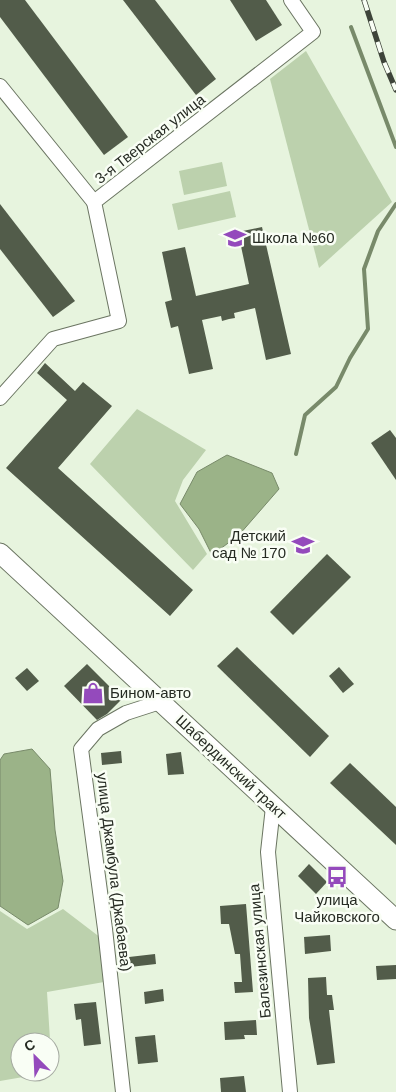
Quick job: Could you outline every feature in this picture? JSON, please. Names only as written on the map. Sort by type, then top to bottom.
[{"type":"main road","name":"Шабердинский тракт","points":[[0,553],[396,920]]},
{"type":"street","name":"3-я Тверская улица","points":[[0,398],[53,338],[119,321],[94,202],[313,32],[291,0]]},
{"type":"street","points":[[0,86],[94,202]]},
{"type":"street","name":"улица Джамбула (Джабаева)","points":[[123,1092],[82,749],[98,729],[126,713],[160,702]]},
{"type":"street","name":"Балезинская улица","points":[[273,807],[268,852],[290,1092]]},
{"type":"shaded area","points":[[306,51],[392,202],[319,268],[270,79]]},
{"type":"shaded area","points":[[222,162],[227,186],[184,195],[179,171]]},
{"type":"shaded area","points":[[230,191],[236,217],[178,230],[172,204]]},
{"type":"shaded area","points":[[137,409],[206,450],[183,480],[175,501],[207,554],[193,570],[90,464]]},
{"type":"shaded area","points":[[227,455],[272,473],[279,489],[239,535],[212,555],[199,529],[180,504],[197,472]]},
{"type":"shaded area","points":[[32,749],[50,769],[55,830],[63,881],[58,908],[28,925],[0,906],[0,760],[4,754]]},
{"type":"shaded area","points":[[63,909],[101,938],[104,982],[47,992],[50,1032],[10,1032],[10,1079],[0,1081],[0,911],[27,929]]},
{"type":"building","points":[[0,0],[25,0],[128,137],[104,155],[0,17]]},
{"type":"building","points":[[123,0],[155,0],[216,79],[196,95]]},
{"type":"building","points":[[230,0],[266,0],[282,25],[256,41]]},
{"type":"building","points":[[0,204],[75,301],[53,317],[0,249]]},
{"type":"building","points":[[262,227],[291,354],[266,360],[255,308],[234,313],[235,318],[222,321],[221,316],[202,320],[213,369],[189,374],[178,326],[171,328],[165,302],[172,300],[162,252],[185,247],[196,296],[249,284],[238,232]]},
{"type":"building","points":[[45,363],[75,391],[83,382],[112,406],[58,468],[193,590],[170,616],[6,468],[67,400],[37,373]]},
{"type":"building","points":[[390,430],[396,438],[396,480],[371,443]]},
{"type":"building","points":[[327,554],[351,577],[293,635],[270,612]]},
{"type":"building","points":[[237,647],[329,736],[310,757],[217,666]]},
{"type":"building","name":"Бином-авто","points":[[87,664],[122,699],[107,714],[97,720],[64,686]]},
{"type":"building","points":[[339,667],[354,684],[343,693],[329,676]]},
{"type":"building","points":[[27,668],[39,681],[27,691],[15,678]]},
{"type":"building","points":[[121,751],[122,763],[102,765],[101,753]]},
{"type":"building","points":[[181,752],[184,774],[168,775],[166,754]]},
{"type":"building","points":[[350,763],[396,807],[396,845],[330,783]]},
{"type":"building","points":[[309,864],[327,882],[316,894],[298,876]]},
{"type":"building","points":[[246,904],[253,992],[235,993],[234,982],[242,982],[240,954],[235,954],[229,924],[221,924],[220,906]]},
{"type":"building","points":[[330,935],[331,951],[305,954],[304,937]]},
{"type":"building","points":[[155,954],[156,964],[130,967],[129,957]]},
{"type":"building","points":[[396,965],[396,979],[377,980],[376,966]]},
{"type":"building","points":[[326,977],[327,995],[332,995],[334,1010],[329,1010],[335,1063],[317,1065],[309,1018],[308,978]]},
{"type":"building","points":[[163,989],[164,1001],[145,1004],[144,992]]},
{"type":"building","points":[[96,1002],[101,1044],[84,1046],[81,1019],[76,1020],[74,1004]]},
{"type":"building","points":[[256,1020],[257,1035],[244,1035],[245,1039],[225,1040],[224,1022]]},
{"type":"building","points":[[155,1035],[158,1062],[138,1064],[135,1037]]},
{"type":"building","points":[[244,1076],[246,1092],[221,1092],[220,1078]]},
{"type":"waterway","points":[[351,27],[396,147]]},
{"type":"waterway","points":[[296,454],[305,415],[336,387],[350,358],[368,329],[364,269],[378,231],[396,204]]},
{"type":"railway","points":[[364,0],[384,62],[396,90]]},
{"type":"place","name":"Школа №60","points":[[235,238]]},
{"type":"place","name":"Детский сад № 170","points":[[303,545]]},
{"type":"place","name":"Бином-авто","points":[[93,693]]},
{"type":"place","name":"улица Чайковского","points":[[337,877]]}]
